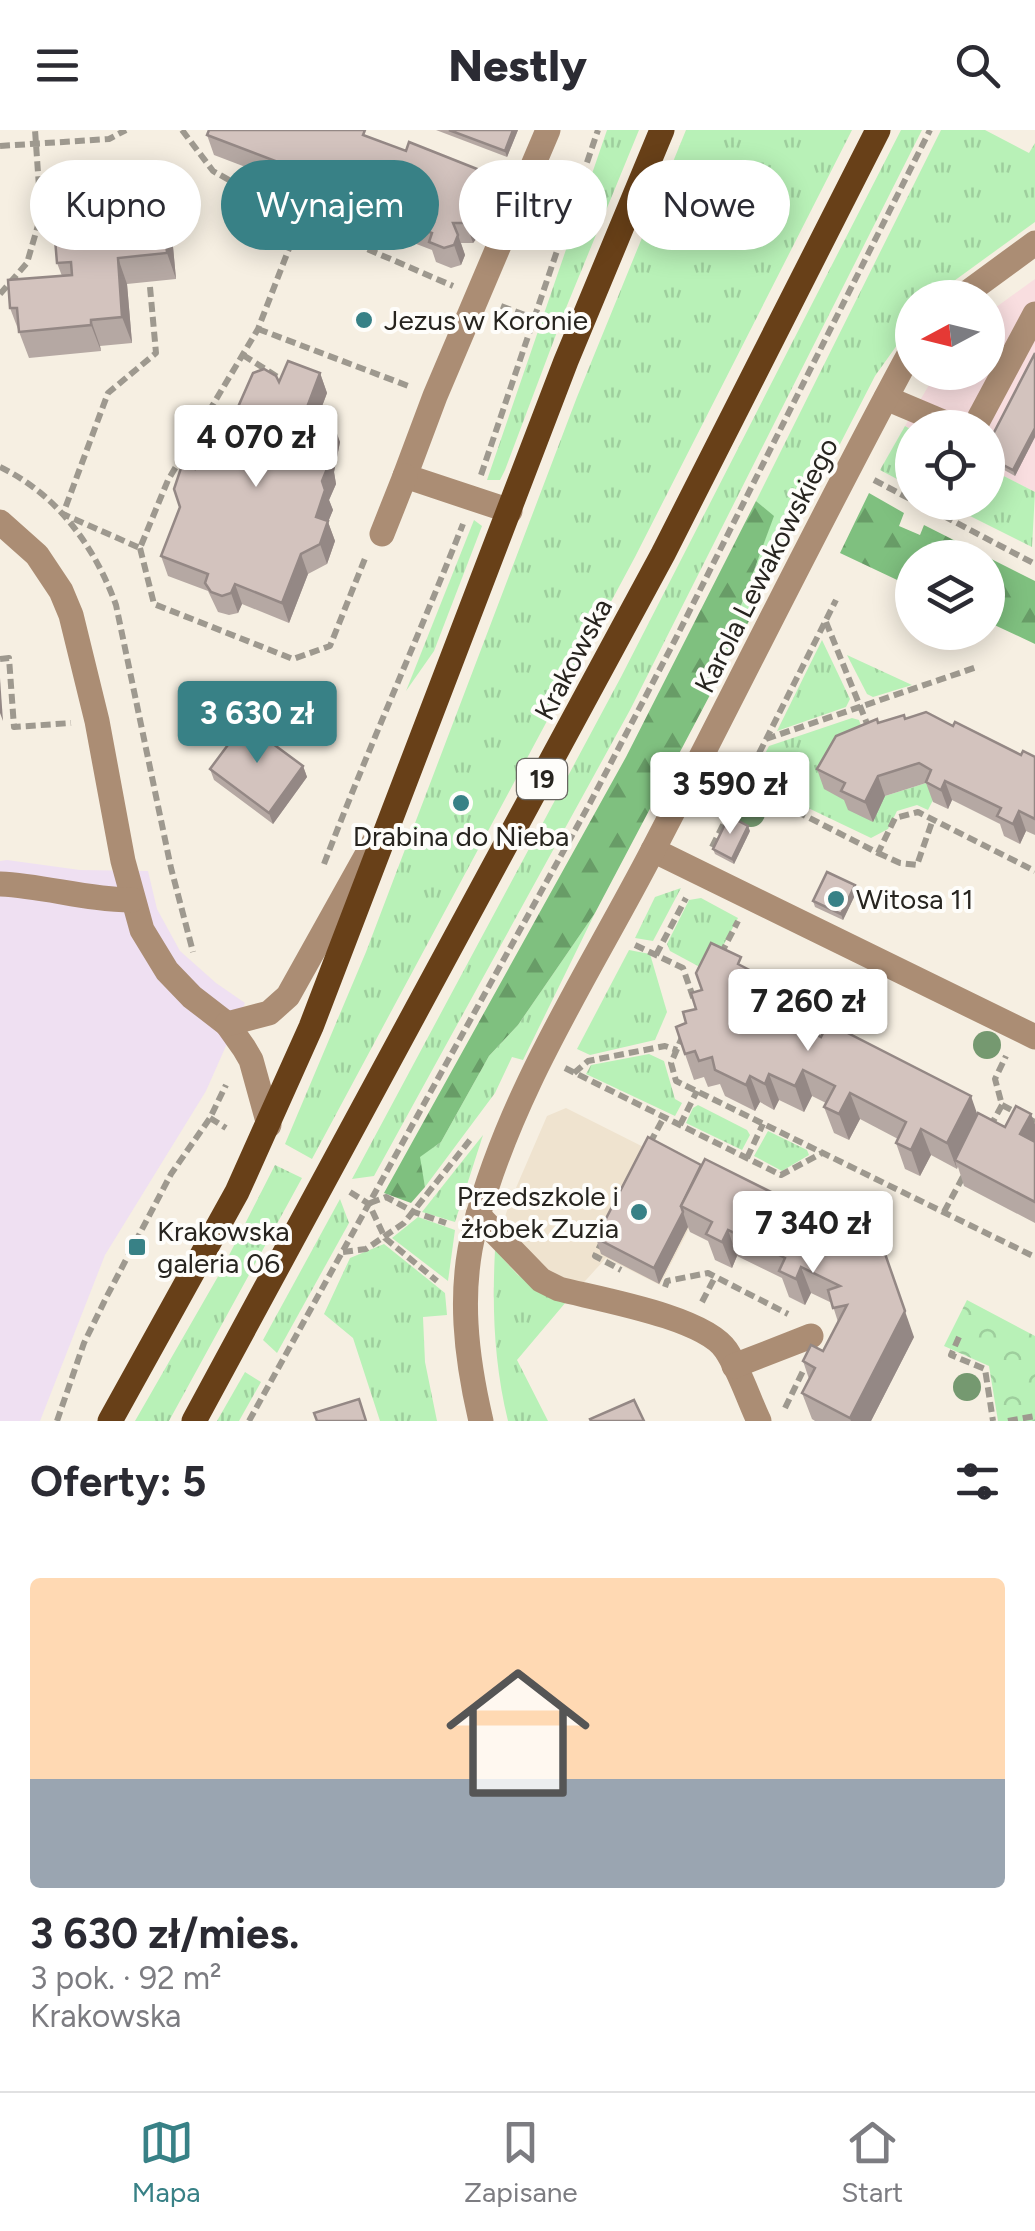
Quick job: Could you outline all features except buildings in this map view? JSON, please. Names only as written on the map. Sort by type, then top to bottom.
[{"type":"main road","points":[[110,1421],[188,1286],[269,1125],[325,993],[566,361],[662,130]]},
{"type":"main road","name":"Krakowska","points":[[194,1421],[664,554],[878,130]]},
{"type":"street","points":[[382,534],[435,396],[548,130]]},
{"type":"street","points":[[985,280],[1035,243]]},
{"type":"street","points":[[984,410],[1035,314]]},
{"type":"street","name":"Karola Lewakowskiego","points":[[480,1421],[470,1378],[465,1304],[476,1222],[496,1156],[526,1084],[610,932],[895,381]]},
{"type":"street","points":[[886,398],[914,410]]},
{"type":"street","points":[[405,476],[510,511]]},
{"type":"street","points":[[0,522],[37,554],[61,591],[79,642],[132,900],[148,944],[192,997],[228,1024],[251,1060],[269,1125]]},
{"type":"street","points":[[228,1024],[269,1013],[288,996],[407,781]]},
{"type":"street","points":[[653,850],[1027,1034]]},
{"type":"street","points":[[0,884],[29,885],[107,900],[132,900]]},
{"type":"street","points":[[476,1222],[541,1280],[686,1322],[710,1334],[725,1348],[769,1420]]},
{"type":"street","points":[[734,1366],[808,1330]]},
{"type":"path","points":[[0,294],[27,263],[41,215],[35,130]]},
{"type":"path","points":[[0,146],[109,139],[126,130]]},
{"type":"path","points":[[182,130],[213,172],[221,176]]},
{"type":"path","points":[[322,868],[377,725],[408,660],[473,498],[598,130]]},
{"type":"path","points":[[249,1421],[658,673],[930,130]]},
{"type":"path","points":[[288,250],[258,328],[168,480],[140,548],[154,604],[292,659],[330,646],[363,560],[382,534]]},
{"type":"path","points":[[369,250],[533,318]]},
{"type":"path","points":[[63,514],[108,393],[156,353],[150,287]]},
{"type":"path","points":[[258,328],[435,396]]},
{"type":"path","points":[[242,355],[286,382]]},
{"type":"path","points":[[0,467],[16,474],[63,514],[104,572],[116,605],[193,954],[205,965]]},
{"type":"path","points":[[849,467],[895,491]]},
{"type":"path","points":[[63,514],[140,548]]},
{"type":"path","points":[[951,520],[1035,564]]},
{"type":"path","points":[[656,955],[836,600]]},
{"type":"path","points":[[825,621],[874,742]]},
{"type":"path","points":[[0,659],[9,658],[14,727],[97,721]]},
{"type":"path","points":[[765,739],[976,667]]},
{"type":"path","points":[[742,784],[900,864],[917,866],[932,820]]},
{"type":"path","points":[[878,852],[896,818],[918,812],[1035,871]]},
{"type":"path","points":[[719,959],[750,898]]},
{"type":"path","points":[[610,932],[683,968],[696,1004],[703,989]]},
{"type":"path","points":[[689,1020],[671,1063],[676,1081],[1035,1256]]},
{"type":"path","points":[[985,1136],[1002,1106],[995,1079],[1027,1034]]},
{"type":"path","points":[[574,1073],[596,1059],[666,1046],[676,1050]]},
{"type":"path","points":[[57,1421],[84,1343],[107,1296],[171,1174],[210,1118],[244,1048]]},
{"type":"path","points":[[572,1052],[564,1067],[574,1073],[781,1175],[823,1153]]},
{"type":"path","points":[[680,1124],[696,1090]]},
{"type":"path","points":[[1002,1106],[1035,1122]]},
{"type":"path","points":[[645,1152],[664,1117]]},
{"type":"path","points":[[210,1118],[226,1128]]},
{"type":"path","points":[[747,1158],[763,1124]]},
{"type":"path","points":[[342,1252],[366,1249],[414,1212],[472,1138]]},
{"type":"path","points":[[944,1212],[968,1166]]},
{"type":"path","points":[[346,1190],[369,1204],[384,1238],[465,1304]]},
{"type":"path","points":[[369,1204],[386,1197],[414,1212],[476,1222]]},
{"type":"path","points":[[611,1223],[595,1256],[628,1274]]},
{"type":"path","points":[[664,1294],[668,1282],[708,1273],[808,1330]]},
{"type":"path","points":[[702,1301],[715,1277]]},
{"type":"path","points":[[959,1337],[951,1354],[984,1369],[993,1421]]},
{"type":"path","points":[[769,1420],[804,1372],[800,1369]]},
{"type":"path","points":[[1008,1421],[1035,1416]]},
{"type":"shaded area","points":[[1035,279],[1035,492],[1005,477],[1005,410],[914,410],[926,390],[1005,390],[1005,301]]},
{"type":"shaded area","points":[[0,861],[80,870],[148,871],[157,909],[180,951],[245,1003],[206,1091],[105,1255],[40,1421],[0,1421]]},
{"type":"shaded area","points":[[566,1108],[713,1182],[660,1285],[606,1258],[566,1302],[518,1275],[495,1250],[509,1204],[547,1116]]},
{"type":"green space","points":[[607,130],[639,130],[607,208],[607,160],[597,160]]},
{"type":"green space","points":[[686,130],[852,130],[635,557],[312,1159],[285,1144],[366,952],[577,397],[637,250],[790,250],[790,160],[674,160]]},
{"type":"green space","points":[[901,130],[922,130],[630,710],[374,1176],[352,1179],[621,677]]},
{"type":"green space","points":[[941,130],[985,130],[1029,153],[1035,143],[1035,222],[955,280],[895,280],[895,348],[875,376],[749,621],[739,612],[773,517],[756,501]]},
{"type":"green space","points":[[566,250],[590,250],[505,470],[500,480],[487,480]]},
{"type":"green space","points":[[895,444],[895,478],[880,470]]},
{"type":"green space","points":[[1005,477],[1035,492],[1032,547],[978,520],[1005,520]]},
{"type":"green space","points":[[869,493],[895,508],[895,520],[901,520],[899,526],[920,535],[924,525],[954,540],[895,540],[895,579],[840,553]]},
{"type":"green space","points":[[756,501],[774,516],[739,611],[749,621],[595,913],[518,1025],[489,1056],[441,1142],[420,1157],[425,1187],[411,1203],[384,1193],[626,757]]},
{"type":"green space","points":[[474,520],[482,526],[434,651],[406,691]]},
{"type":"green space","points":[[1005,566],[1035,581],[1035,644],[1005,630]]},
{"type":"green space","points":[[822,640],[850,699],[846,707],[777,731]]},
{"type":"green space","points":[[847,655],[912,685],[873,697],[867,694]]},
{"type":"green space","points":[[852,718],[859,720],[885,796],[926,783],[938,790],[928,810],[917,805],[897,811],[888,829],[871,838],[760,785],[755,773],[769,746]]},
{"type":"green space","points":[[681,888],[653,941],[635,938],[655,897]]},
{"type":"green space","points":[[701,898],[738,918],[709,972],[670,951],[667,944],[689,900]]},
{"type":"green space","points":[[595,913],[523,1060],[512,1057],[495,1093],[425,1187],[419,1157],[441,1142],[489,1056],[518,1025]]},
{"type":"green space","points":[[629,950],[650,954],[667,1012],[655,1040],[590,1055],[577,1049]]},
{"type":"green space","points":[[649,1054],[664,1061],[675,1099],[682,1103],[675,1116],[586,1074],[591,1065]]},
{"type":"green space","points":[[698,1105],[747,1130],[750,1135],[742,1150],[686,1123]]},
{"type":"green space","points":[[768,1131],[807,1150],[809,1155],[782,1171],[754,1156]]},
{"type":"green space","points":[[483,1135],[455,1222],[422,1212]]},
{"type":"green space","points":[[275,1165],[302,1178],[169,1421],[135,1421],[220,1273]]},
{"type":"green space","points":[[340,1199],[349,1223],[277,1353],[263,1340]]},
{"type":"green space","points":[[418,1217],[455,1230],[448,1281],[392,1238]]},
{"type":"green space","points":[[384,1244],[445,1293],[447,1315],[423,1317],[425,1362],[437,1421],[380,1421],[353,1338],[324,1314],[350,1258]]},
{"type":"green space","points":[[495,1250],[518,1275],[566,1302],[517,1360],[548,1421],[508,1421],[495,1336]]},
{"type":"green space","points":[[967,1300],[1035,1336],[1035,1421],[998,1421],[989,1366],[944,1346]]},
{"type":"green space","points":[[245,1372],[261,1382],[239,1421],[217,1421]]},
{"type":"place","name":"Jezus w Koronie","points":[[364,320]]},
{"type":"place","name":"Drabina do Nieba","points":[[461,803]]},
{"type":"place","name":"Witosa 11","points":[[836,899]]},
{"type":"place","name":"Przedszkole i żłobek Zuzia","points":[[639,1212]]},
{"type":"place","name":"Krakowska galeria 06","points":[[137,1247]]}]
